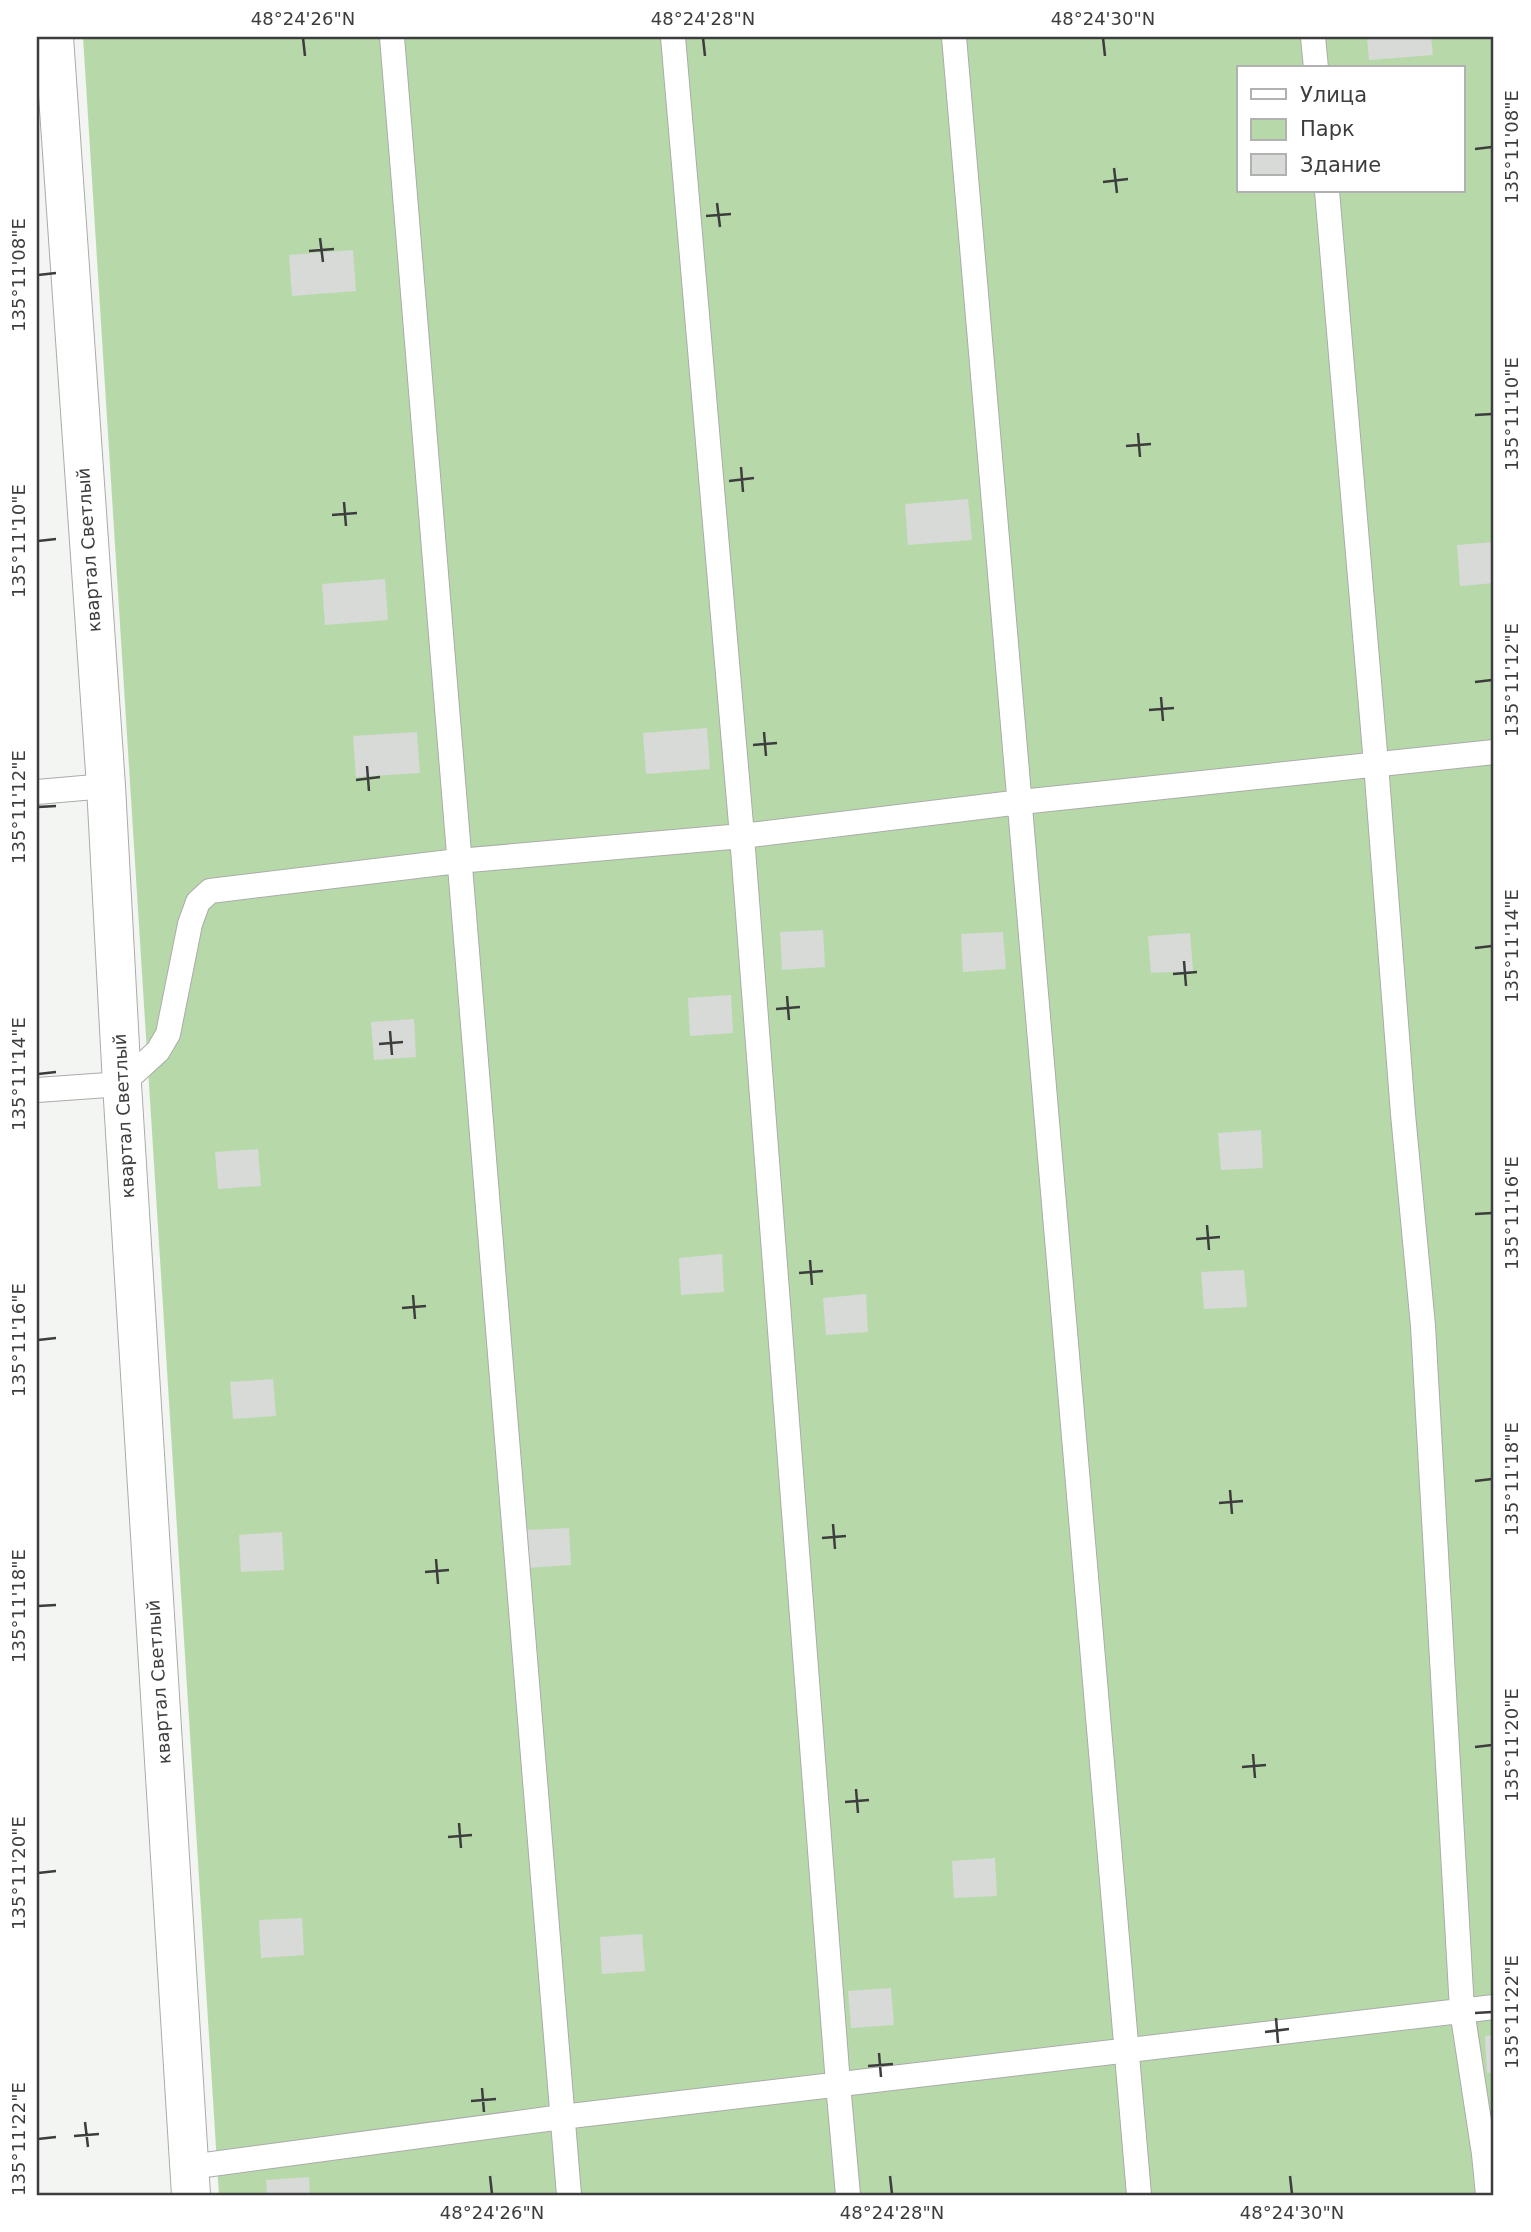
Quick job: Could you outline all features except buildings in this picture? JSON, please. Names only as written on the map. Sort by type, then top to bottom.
[{"type":"street","name":"квартал Светлый","points":[[54,37],[49,153],[106,786],[190,2181]]},
{"type":"lane","points":[[392,37],[569,2195]]},
{"type":"lane","points":[[673,37],[742,836],[848,2195]]},
{"type":"lane","points":[[954,37],[1139,2195]]},
{"type":"lane","points":[[1313,37],[1316,66]]},
{"type":"lane","points":[[1327,192],[1423,1326],[1462,2010],[1488,2195]]},
{"type":"lane","points":[[37,1090],[122,1084],[158,1051],[167,1034],[190,924],[198,902],[210,891],[458,861],[742,836],[1021,802],[1494,752]]},
{"type":"lane","points":[[37,793],[106,786]]},
{"type":"lane","points":[[190,2181],[562,2117],[1494,2007]]},
{"type":"green space","points":[[83,37],[1494,37],[1494,2195],[219,2195]]}]
